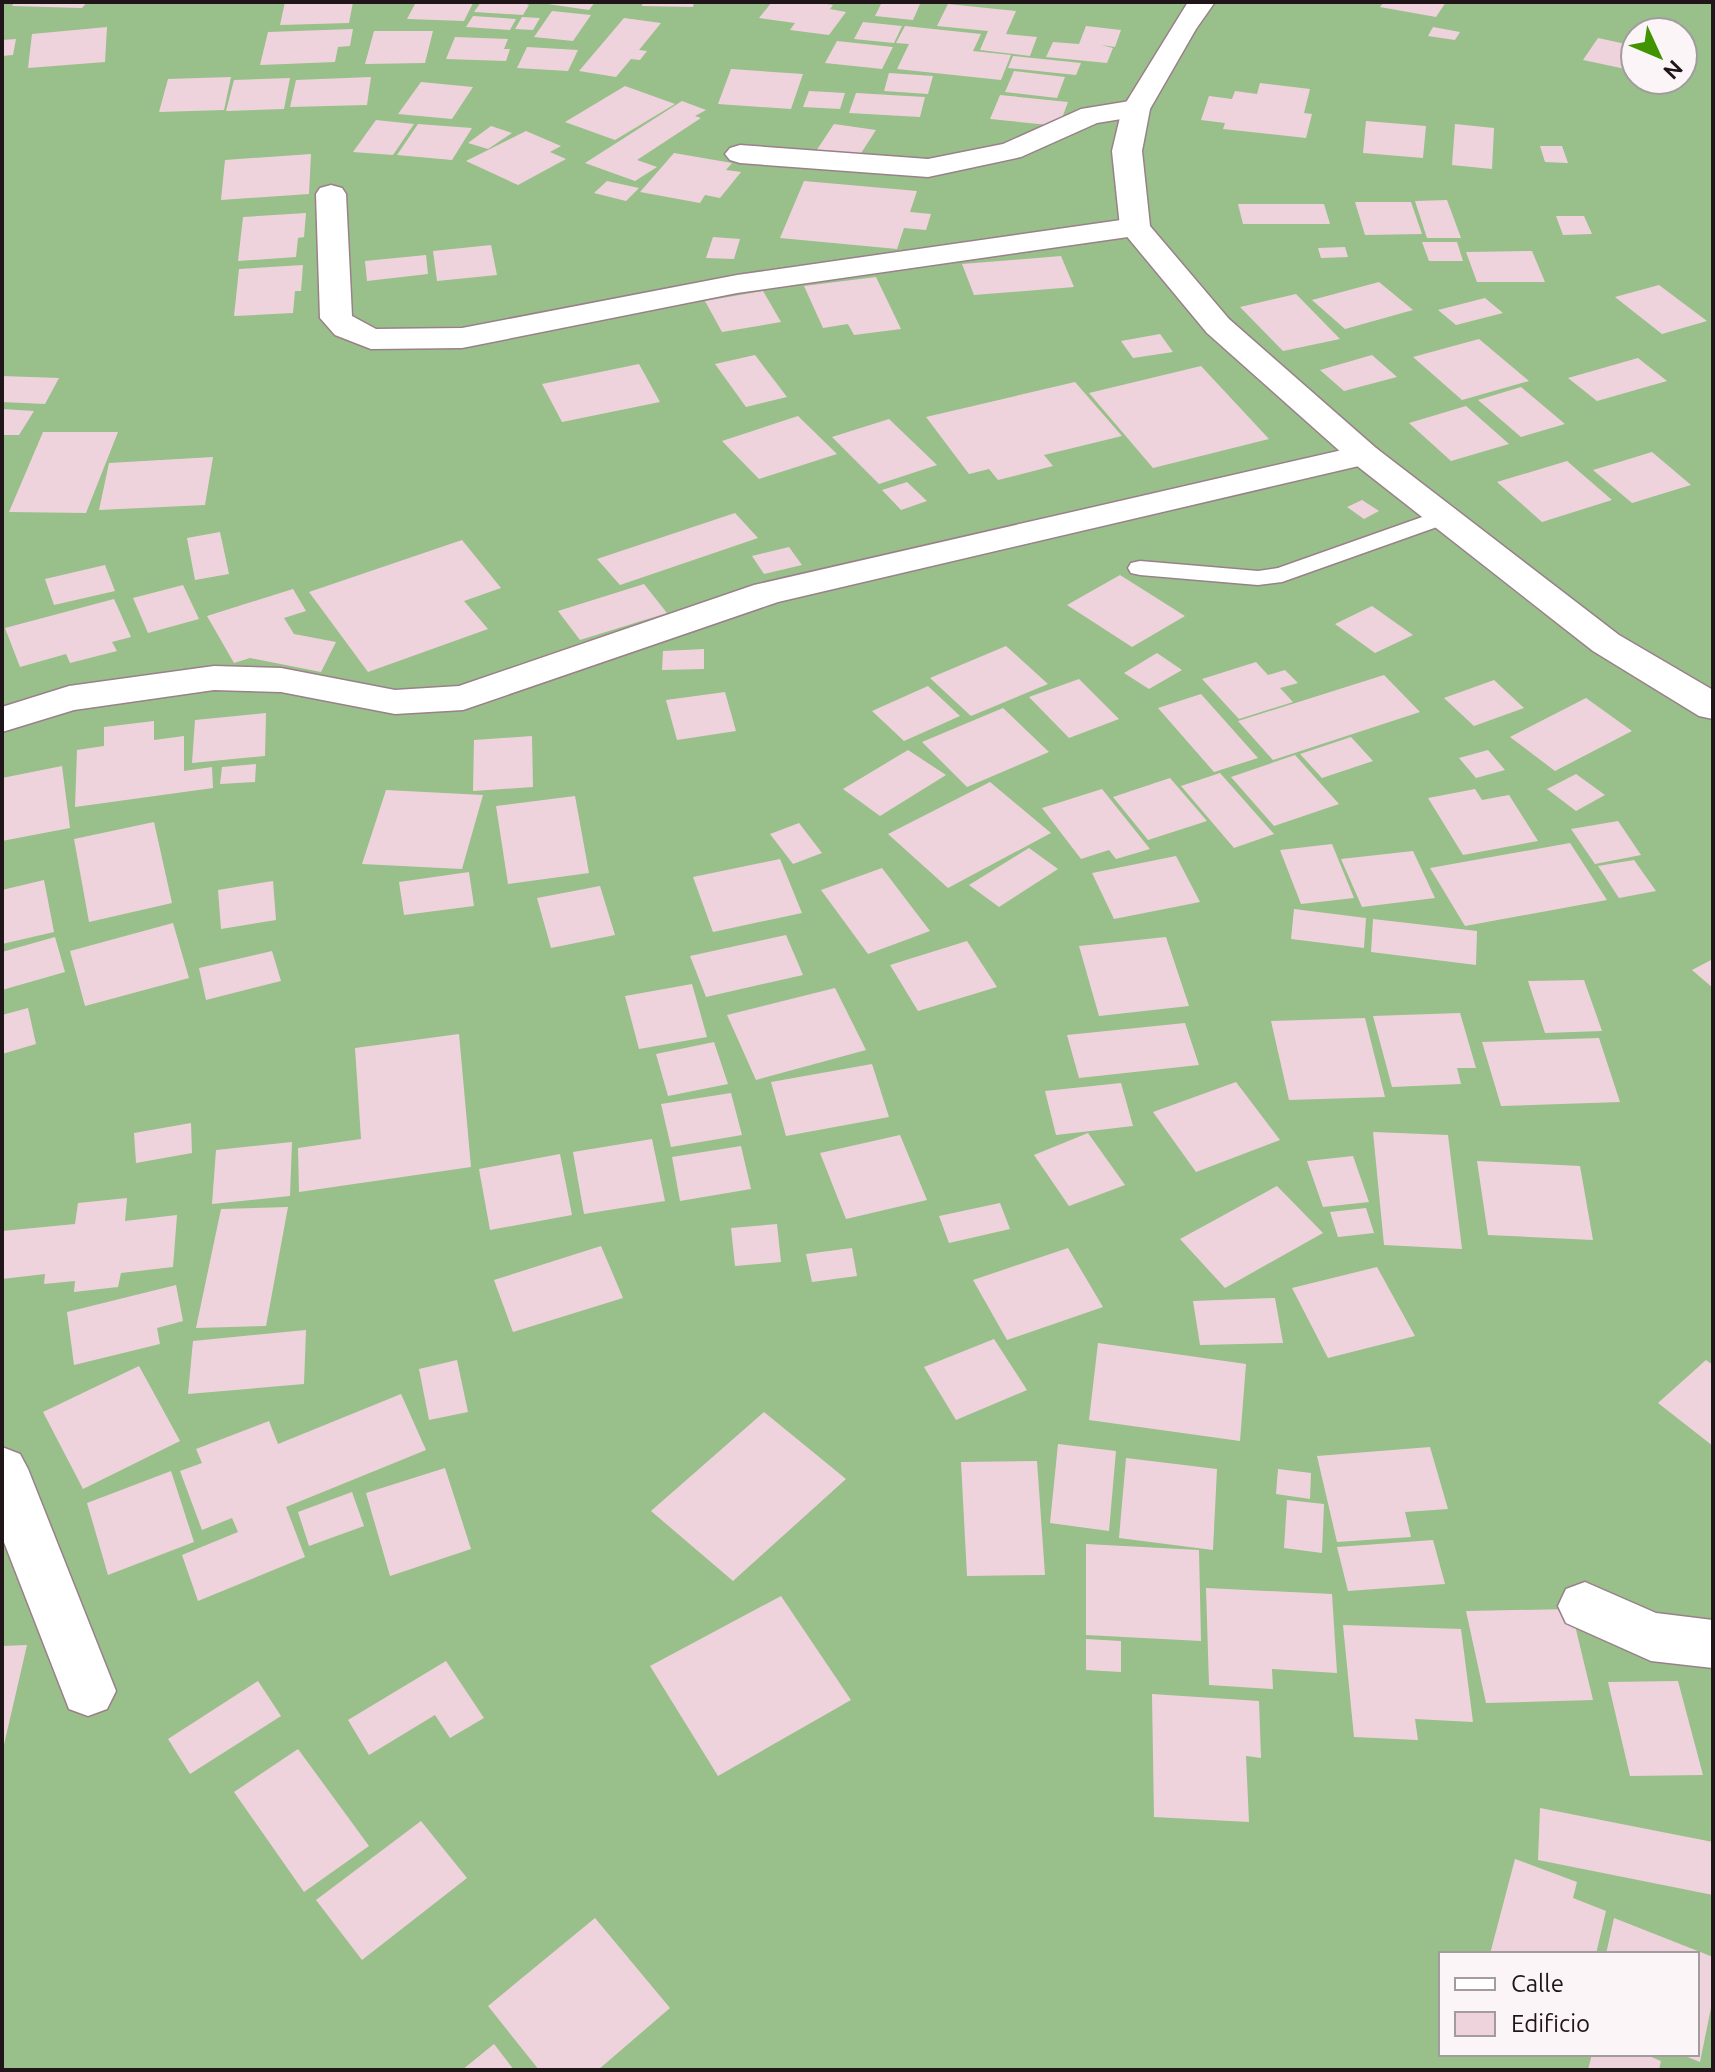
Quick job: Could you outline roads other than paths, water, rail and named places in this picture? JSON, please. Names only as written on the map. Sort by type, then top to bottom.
[{"type":"street","points":[[1202,2],[1183,28],[1136,109],[1127,151],[1135,227],[1218,326],[1364,455],[1606,643],[1713,707]]},
{"type":"street","points":[[740,154],[928,168],[1011,151],[1091,115],[1136,109]]},
{"type":"street","points":[[331,194],[336,318],[346,328],[371,339],[462,338],[737,284],[1135,227]]},
{"type":"street","points":[[2,720],[69,698],[214,678],[281,680],[395,702],[463,698],[767,593],[1364,455]]},
{"type":"street","points":[[2,1469],[88,1691]]},
{"type":"street","points":[[1585,1606],[1651,1637],[1713,1644]]},
{"type":"lane","points":[[1140,568],[1258,578],[1282,575],[1442,517]]}]
